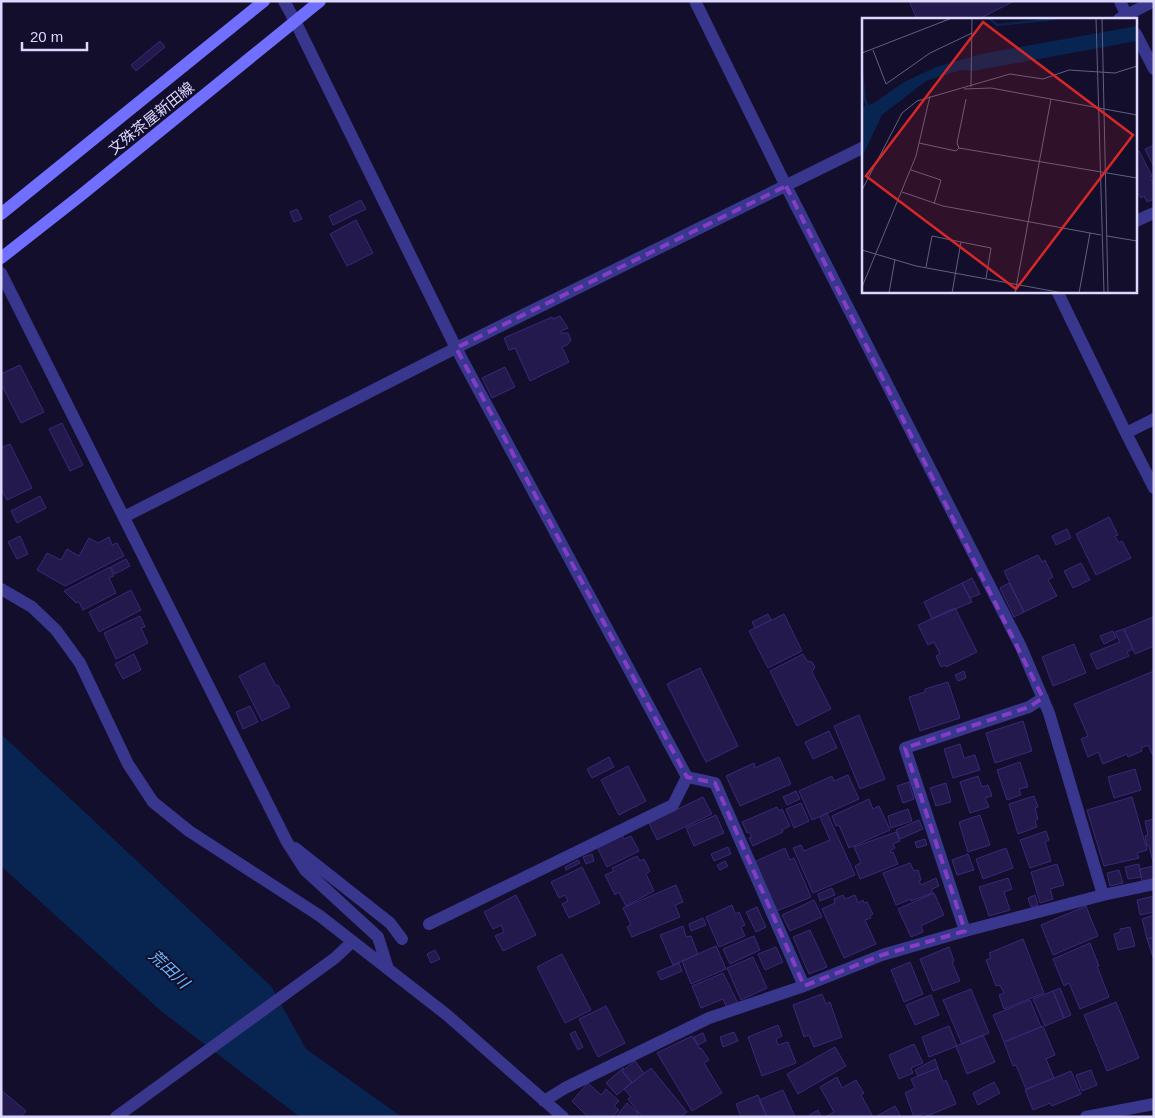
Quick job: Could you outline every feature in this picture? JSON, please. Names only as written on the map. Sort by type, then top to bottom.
[{"type":"main road","name":"文殊茶屋新田線","points":[[1,214],[264,1]]},
{"type":"main road","name":"文殊茶屋新田線","points":[[1,258],[320,1]]},
{"type":"street","points":[[284,1],[456,348],[687,778]]},
{"type":"street","points":[[695,1],[786,186],[1021,648],[1049,713],[1103,895]]},
{"type":"street","points":[[1120,1],[1125,18],[1154,1]]},
{"type":"street","points":[[1138,38],[1154,69]]},
{"type":"street","points":[[124,517],[456,348],[862,148]]},
{"type":"street","points":[[1138,221],[1154,212]]},
{"type":"street","points":[[1,273],[288,842],[305,870],[378,937],[388,970]]},
{"type":"street","points":[[1057,292],[1154,488]]},
{"type":"street","points":[[1126,433],[1154,419]]},
{"type":"street","points":[[1,589],[32,608],[56,630],[80,663],[128,764],[153,802],[189,832],[320,916],[447,1016],[563,1117]]},
{"type":"street","points":[[965,931],[905,748],[1029,707],[1043,698]]},
{"type":"street","points":[[428,924],[673,805],[687,778]]},
{"type":"street","points":[[687,778],[715,783],[804,986]]},
{"type":"street","points":[[288,842],[390,923],[402,939]]},
{"type":"street","points":[[544,1101],[565,1088],[709,1018],[804,986],[882,955],[965,931],[1103,895],[1154,884]]},
{"type":"street","points":[[116,1117],[335,958],[352,942]]},
{"type":"street","points":[[1086,1117],[1154,1104]]},
{"type":"highlighted area","points":[[786,186],[1043,698],[1029,707],[905,748],[965,931],[882,955],[804,986],[715,783],[687,777],[456,348]]},
{"type":"water","name":"荒田川","points":[[1,734],[271,986],[306,1049],[402,1117],[300,1117],[161,1011],[1,866]]},
{"type":"building","points":[[909,1],[1014,1],[981,18],[917,18]]},
{"type":"building","points":[[160,41],[165,47],[136,71],[131,65]]},
{"type":"building","points":[[1154,145],[1154,167],[1145,149]]},
{"type":"building","points":[[1138,152],[1152,176],[1150,177],[1154,185],[1154,199],[1147,202],[1144,196],[1141,198],[1138,194]]},
{"type":"building","points":[[361,200],[366,209],[333,225],[329,216]]},
{"type":"building","points":[[297,209],[302,219],[294,222],[290,212]]},
{"type":"building","points":[[356,220],[373,253],[347,266],[330,234]]},
{"type":"building","points":[[560,316],[568,328],[561,331],[561,333],[568,333],[571,340],[562,347],[569,362],[530,381],[515,348],[509,350],[504,338],[552,317],[553,319]]},
{"type":"building","points":[[20,365],[44,412],[21,423],[1,384],[1,374]]},
{"type":"building","points":[[505,367],[515,387],[492,398],[482,378]]},
{"type":"building","points":[[62,423],[83,465],[70,471],[49,429]]},
{"type":"building","points":[[10,444],[32,488],[7,500],[1,489],[1,448]]},
{"type":"building","points":[[40,496],[46,508],[17,523],[11,511]]},
{"type":"building","points":[[1109,517],[1118,535],[1115,536],[1119,543],[1122,541],[1131,558],[1096,575],[1076,534]]},
{"type":"building","points":[[1067,529],[1071,538],[1056,545],[1052,536]]},
{"type":"building","points":[[20,536],[28,554],[17,559],[8,542]]},
{"type":"building","points":[[109,537],[112,545],[117,543],[124,556],[65,586],[37,570],[47,553],[61,560],[67,549],[79,556],[89,538],[98,543]]},
{"type":"building","points":[[1038,555],[1042,562],[1045,560],[1053,577],[1048,580],[1057,596],[1024,612],[1004,571]]},
{"type":"building","points":[[126,559],[130,566],[115,574],[111,567]]},
{"type":"building","points":[[1081,563],[1090,580],[1073,588],[1064,571]]},
{"type":"building","points":[[110,567],[114,576],[109,578],[116,593],[83,610],[79,602],[76,603],[64,591]]},
{"type":"building","points":[[972,578],[980,594],[970,598],[962,583]]},
{"type":"building","points":[[962,583],[972,602],[932,619],[924,602]]},
{"type":"building","points":[[1009,583],[1024,612],[1014,617],[1000,588]]},
{"type":"building","points":[[131,590],[141,610],[99,632],[89,612]]},
{"type":"building","points":[[955,608],[977,652],[946,667],[945,665],[941,667],[936,656],[940,654],[934,642],[928,645],[918,625]]},
{"type":"building","points":[[768,614],[771,620],[755,628],[752,622]]},
{"type":"building","points":[[784,614],[802,651],[768,668],[749,631]]},
{"type":"building","points":[[140,616],[145,627],[141,628],[148,643],[116,659],[104,633]]},
{"type":"building","points":[[1153,617],[1154,646],[1135,654],[1124,629]]},
{"type":"building","points":[[1124,629],[1133,649],[1127,652],[1129,656],[1097,669],[1090,654],[1120,642],[1115,632]]},
{"type":"building","points":[[1113,631],[1116,638],[1104,644],[1100,636]]},
{"type":"building","points":[[1074,644],[1086,673],[1053,686],[1042,657]]},
{"type":"building","points":[[134,654],[141,670],[123,679],[115,664]]},
{"type":"building","points":[[803,654],[807,661],[812,662],[815,667],[812,672],[831,709],[797,726],[770,671]]},
{"type":"building","points":[[264,663],[290,707],[262,721],[239,676]]},
{"type":"building","points":[[700,668],[738,746],[706,762],[667,684]]},
{"type":"building","points":[[964,671],[966,678],[958,681],[955,675]]},
{"type":"building","points":[[1154,671],[1154,758],[1148,745],[1141,748],[1142,751],[1128,757],[1127,754],[1103,764],[1098,752],[1088,757],[1081,739],[1088,736],[1074,704]]},
{"type":"building","points":[[948,682],[960,718],[920,731],[909,697],[925,692],[925,689]]},
{"type":"building","points":[[250,706],[258,722],[243,729],[236,712]]},
{"type":"building","points":[[859,715],[885,779],[860,789],[834,726]]},
{"type":"building","points":[[1023,721],[1032,751],[995,763],[986,733]]},
{"type":"building","points":[[829,731],[837,748],[813,759],[805,742]]},
{"type":"building","points":[[960,744],[964,758],[975,755],[980,770],[953,778],[944,749]]},
{"type":"building","points":[[609,757],[614,767],[592,778],[587,769]]},
{"type":"building","points":[[779,757],[791,784],[740,806],[726,776],[754,763],[755,768]]},
{"type":"building","points":[[1020,762],[1028,787],[1019,789],[1021,795],[1007,800],[997,770]]},
{"type":"building","points":[[628,766],[646,801],[619,815],[601,780]]},
{"type":"building","points":[[1135,769],[1141,790],[1114,798],[1108,777]]},
{"type":"building","points":[[848,775],[859,799],[812,820],[799,791],[832,776],[834,781]]},
{"type":"building","points":[[978,776],[982,787],[988,785],[992,796],[985,798],[989,807],[970,813],[960,782]]},
{"type":"building","points":[[909,782],[914,799],[903,803],[897,786]]},
{"type":"building","points":[[946,783],[951,802],[936,806],[930,788]]},
{"type":"building","points":[[796,791],[800,799],[787,805],[783,797]]},
{"type":"building","points":[[1034,796],[1038,807],[1035,808],[1038,819],[1035,821],[1037,827],[1018,834],[1009,804]]},
{"type":"building","points":[[703,797],[712,814],[657,840],[649,823]]},
{"type":"building","points":[[1132,797],[1147,850],[1137,853],[1139,858],[1104,866],[1087,810]]},
{"type":"building","points":[[869,799],[873,809],[879,806],[890,830],[849,848],[839,825],[836,826],[832,816]]},
{"type":"building","points":[[801,803],[809,821],[794,828],[786,809]]},
{"type":"building","points":[[777,807],[779,811],[782,809],[790,826],[782,830],[783,832],[753,846],[749,838],[752,837],[749,832],[747,833],[742,822]]},
{"type":"building","points":[[908,809],[912,821],[891,828],[888,816]]},
{"type":"building","points":[[827,813],[855,875],[813,893],[793,848],[801,845],[804,851],[830,840],[820,817]]},
{"type":"building","points":[[716,815],[724,833],[694,846],[686,828]]},
{"type":"building","points":[[980,815],[990,845],[968,852],[959,822]]},
{"type":"building","points":[[1154,819],[1154,866],[1145,836],[1148,835],[1145,821]]},
{"type":"building","points":[[919,820],[923,829],[900,839],[896,830]]},
{"type":"building","points":[[1046,831],[1049,840],[1045,842],[1051,861],[1030,868],[1020,840]]},
{"type":"building","points":[[896,832],[900,841],[893,844],[895,848],[890,851],[891,853],[893,852],[898,864],[860,879],[855,866],[861,863],[854,847]]},
{"type":"building","points":[[622,835],[624,839],[631,836],[639,851],[607,867],[597,847]]},
{"type":"building","points":[[925,839],[927,845],[917,848],[915,842]]},
{"type":"building","points":[[728,847],[731,854],[714,861],[711,854]]},
{"type":"building","points":[[785,848],[790,860],[794,858],[811,897],[777,911],[754,862]]},
{"type":"building","points":[[1006,848],[1013,868],[983,879],[976,859]]},
{"type":"building","points":[[592,854],[594,861],[586,864],[583,857]]},
{"type":"building","points":[[968,854],[974,870],[957,875],[952,860]]},
{"type":"building","points":[[637,856],[640,861],[644,859],[650,871],[646,874],[654,891],[626,906],[619,892],[615,895],[605,875],[614,871],[612,868]]},
{"type":"building","points":[[578,860],[580,863],[566,870],[565,867]]},
{"type":"building","points":[[725,861],[728,866],[720,870],[717,865]]},
{"type":"building","points":[[910,863],[914,871],[918,870],[921,885],[936,878],[939,886],[932,889],[932,893],[896,905],[883,873]]},
{"type":"building","points":[[1057,864],[1064,885],[1050,889],[1053,899],[1040,903],[1031,872]]},
{"type":"building","points":[[1139,864],[1141,877],[1128,879],[1125,867]]},
{"type":"building","points":[[1154,866],[1154,878],[1142,882],[1140,869]]},
{"type":"building","points":[[582,867],[600,903],[569,918],[562,904],[568,901],[565,895],[559,898],[551,882]]},
{"type":"building","points":[[1119,870],[1123,883],[1110,886],[1107,873]]},
{"type":"building","points":[[1008,878],[1012,889],[1004,892],[1010,910],[989,916],[979,887]]},
{"type":"building","points":[[676,885],[683,902],[675,905],[680,917],[632,937],[627,927],[631,925],[623,908]]},
{"type":"building","points":[[832,888],[835,895],[820,901],[818,894]]},
{"type":"building","points":[[934,893],[944,915],[921,926],[923,932],[911,937],[898,909]]},
{"type":"building","points":[[516,895],[536,935],[503,951],[495,936],[504,932],[501,925],[493,929],[484,912]]},
{"type":"building","points":[[843,895],[845,899],[855,895],[858,903],[863,900],[864,903],[867,902],[873,914],[870,916],[871,918],[865,920],[876,944],[844,958],[822,909],[835,903],[834,899]]},
{"type":"building","points":[[1035,895],[1038,905],[1031,907],[1028,898]]},
{"type":"building","points":[[1154,896],[1154,912],[1140,915],[1137,900]]},
{"type":"building","points":[[814,900],[822,917],[790,931],[782,915]]},
{"type":"building","points":[[732,905],[735,914],[739,912],[745,925],[741,927],[745,936],[719,947],[706,917]]},
{"type":"building","points":[[1086,906],[1098,936],[1053,955],[1041,925]]},
{"type":"building","points":[[757,907],[766,927],[756,932],[746,912]]},
{"type":"building","points":[[1154,915],[1154,937],[1147,939],[1142,919]]},
{"type":"building","points":[[703,918],[706,925],[691,931],[689,924]]},
{"type":"building","points":[[683,926],[686,937],[691,936],[698,954],[673,965],[660,935]]},
{"type":"building","points":[[1130,927],[1135,946],[1118,950],[1114,934],[1120,932],[1120,929]]},
{"type":"building","points":[[810,930],[827,967],[809,974],[793,937]]},
{"type":"building","points":[[754,936],[760,950],[730,964],[723,949]]},
{"type":"building","points":[[1154,937],[1154,960],[1147,939]]},
{"type":"building","points":[[1023,939],[1044,993],[1004,1009],[999,995],[1004,993],[1000,985],[996,986],[986,960],[991,958],[989,953]]},
{"type":"building","points":[[1090,943],[1109,997],[1080,1009],[1069,983],[1064,986],[1053,959]]},
{"type":"building","points":[[716,946],[726,969],[691,984],[682,961]]},
{"type":"building","points":[[776,947],[783,962],[765,970],[758,954]]},
{"type":"building","points":[[949,947],[954,961],[952,962],[960,981],[933,991],[920,959]]},
{"type":"building","points":[[435,950],[440,959],[431,963],[427,954]]},
{"type":"building","points":[[562,954],[591,1010],[565,1023],[537,967]]},
{"type":"building","points":[[753,957],[767,988],[741,1000],[727,968]]},
{"type":"building","points":[[910,962],[923,994],[904,1002],[891,970]]},
{"type":"building","points":[[679,963],[682,971],[661,980],[657,972]]},
{"type":"building","points":[[723,973],[738,1003],[727,1008],[723,999],[701,1008],[692,986]]},
{"type":"building","points":[[1060,988],[1071,1015],[1064,1018],[1053,991]]},
{"type":"building","points":[[971,989],[989,1033],[962,1044],[943,1000]]},
{"type":"building","points":[[1053,991],[1064,1018],[1045,1026],[1033,999]]},
{"type":"building","points":[[822,994],[826,1004],[830,1002],[842,1037],[814,1047],[809,1035],[804,1037],[793,1005]]},
{"type":"building","points":[[931,995],[939,1015],[915,1025],[906,1005]]},
{"type":"building","points":[[1030,1000],[1041,1027],[1004,1042],[993,1015]]},
{"type":"building","points":[[1116,1002],[1139,1058],[1107,1071],[1084,1015]]},
{"type":"building","points":[[606,1006],[625,1043],[598,1057],[579,1019]]},
{"type":"building","points":[[778,1025],[782,1036],[776,1039],[778,1045],[788,1042],[796,1063],[762,1076],[748,1037]]},
{"type":"building","points":[[949,1026],[957,1046],[929,1057],[922,1037]]},
{"type":"building","points":[[1043,1026],[1055,1055],[1046,1059],[1054,1078],[1026,1089],[1016,1065],[1013,1066],[1004,1042]]},
{"type":"building","points":[[575,1031],[583,1047],[578,1050],[570,1034]]},
{"type":"building","points":[[734,1032],[738,1041],[723,1047],[720,1037]]},
{"type":"building","points":[[703,1033],[706,1041],[698,1045],[694,1037]]},
{"type":"building","points":[[983,1035],[995,1062],[967,1074],[956,1046]]},
{"type":"building","points":[[692,1036],[709,1060],[704,1063],[722,1093],[692,1111],[657,1053]]},
{"type":"building","points":[[914,1044],[923,1063],[911,1068],[913,1073],[899,1079],[889,1055]]},
{"type":"building","points":[[835,1047],[846,1066],[798,1094],[787,1074]]},
{"type":"building","points":[[935,1059],[938,1068],[918,1076],[915,1070]]},
{"type":"building","points":[[635,1061],[644,1073],[632,1083],[622,1071]]},
{"type":"building","points":[[623,1068],[622,1071],[632,1082],[617,1095],[606,1083]]},
{"type":"building","points":[[651,1068],[687,1112],[680,1117],[642,1117],[628,1099],[631,1097],[624,1089]]},
{"type":"building","points":[[938,1068],[943,1082],[946,1080],[956,1104],[927,1116],[925,1113],[914,1117],[905,1093],[915,1088],[911,1079]]},
{"type":"building","points":[[1091,1070],[1097,1085],[1082,1091],[1076,1075]]},
{"type":"building","points":[[1071,1071],[1081,1094],[1052,1106],[1050,1103],[1033,1110],[1025,1090]]},
{"type":"building","points":[[837,1077],[842,1088],[856,1080],[864,1093],[861,1095],[873,1117],[825,1117],[834,1112],[820,1087]]},
{"type":"building","points":[[994,1082],[1000,1093],[978,1105],[973,1093]]},
{"type":"building","points":[[588,1083],[601,1095],[606,1089],[619,1101],[614,1106],[619,1110],[612,1117],[588,1117],[572,1101]]},
{"type":"building","points":[[1,1090],[26,1111],[21,1117],[1,1117]]},
{"type":"building","points":[[783,1090],[795,1117],[767,1117],[759,1100]]},
{"type":"building","points":[[758,1095],[767,1117],[741,1117],[736,1104]]},
{"type":"building","points":[[627,1103],[638,1113],[636,1117],[616,1117]]},
{"type":"building","points":[[895,1106],[901,1117],[875,1117]]},
{"type":"building","points":[[818,1110],[821,1117],[806,1117]]}]
